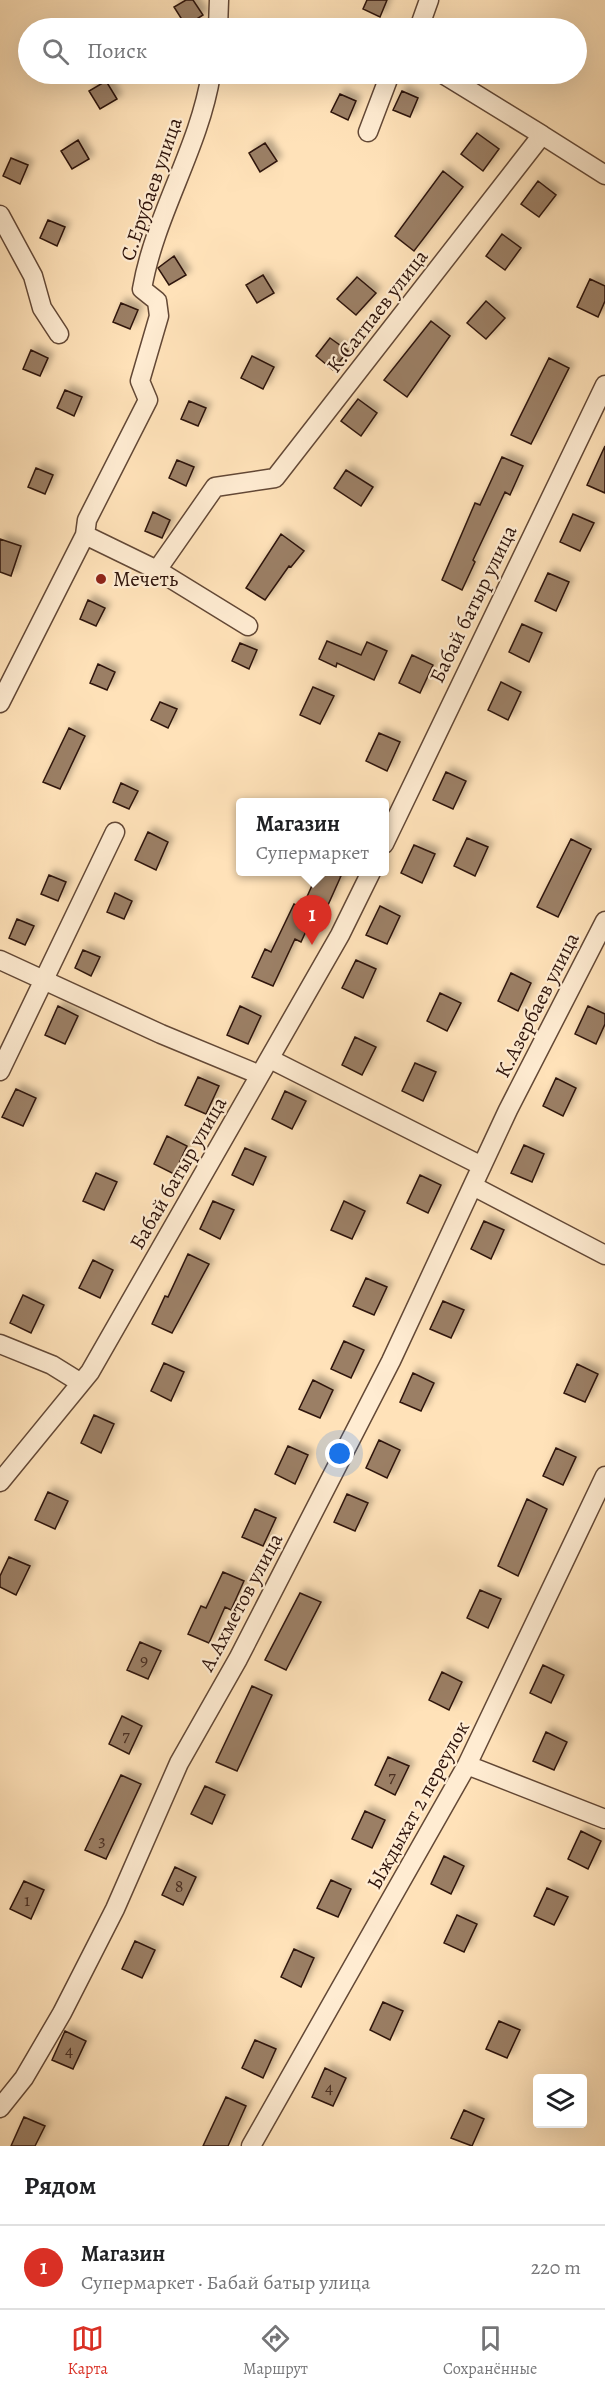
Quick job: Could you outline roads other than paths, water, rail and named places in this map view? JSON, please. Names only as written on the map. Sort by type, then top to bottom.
[{"type":"street","points":[[218,18],[219,0]]},
{"type":"street","points":[[423,18],[429,0]]},
{"type":"street","name":"С.Ерубаев улица","points":[[85,536],[87,520],[148,400],[140,381],[159,316],[157,301],[142,289],[145,269],[160,222],[187,158],[209,84]]},
{"type":"street","points":[[368,132],[386,84]]},
{"type":"street","points":[[459,84],[605,175]]},
{"type":"street","name":"К.Сатпаев улица","points":[[157,570],[215,487],[275,478],[542,135]]},
{"type":"street","points":[[0,215],[33,276],[42,308],[59,334]]},
{"type":"street","name":"Бабай батыр улица","points":[[389,834],[605,386]]},
{"type":"street","points":[[0,703],[85,536],[157,570],[248,626]]},
{"type":"street","points":[[0,1071],[115,832]]},
{"type":"street","name":"Бабай батыр улица","points":[[0,1482],[81,1383],[96,1361],[340,935],[369,876]]},
{"type":"street","name":"К.Азербаев улица","points":[[508,1110],[605,921]]},
{"type":"street","points":[[0,960],[260,1075]]},
{"type":"street","points":[[270,1059],[482,1166]]},
{"type":"street","name":"А.Ахметов улица","points":[[0,2108],[24,2078],[62,2013],[115,1909],[179,1763],[238,1659],[391,1362],[508,1110]]},
{"type":"street","points":[[473,1186],[605,1255]]},
{"type":"street","points":[[0,1344],[52,1365],[81,1383]]},
{"type":"street","name":"Ыждыхат 2 переулок","points":[[251,2146],[467,1765],[605,1476]]},
{"type":"street","points":[[467,1765],[605,1819]]},
{"type":"place","name":"Мечеть","points":[[101,579]]},
{"type":"place","name":"Магазин","points":[[312,945]]}]
